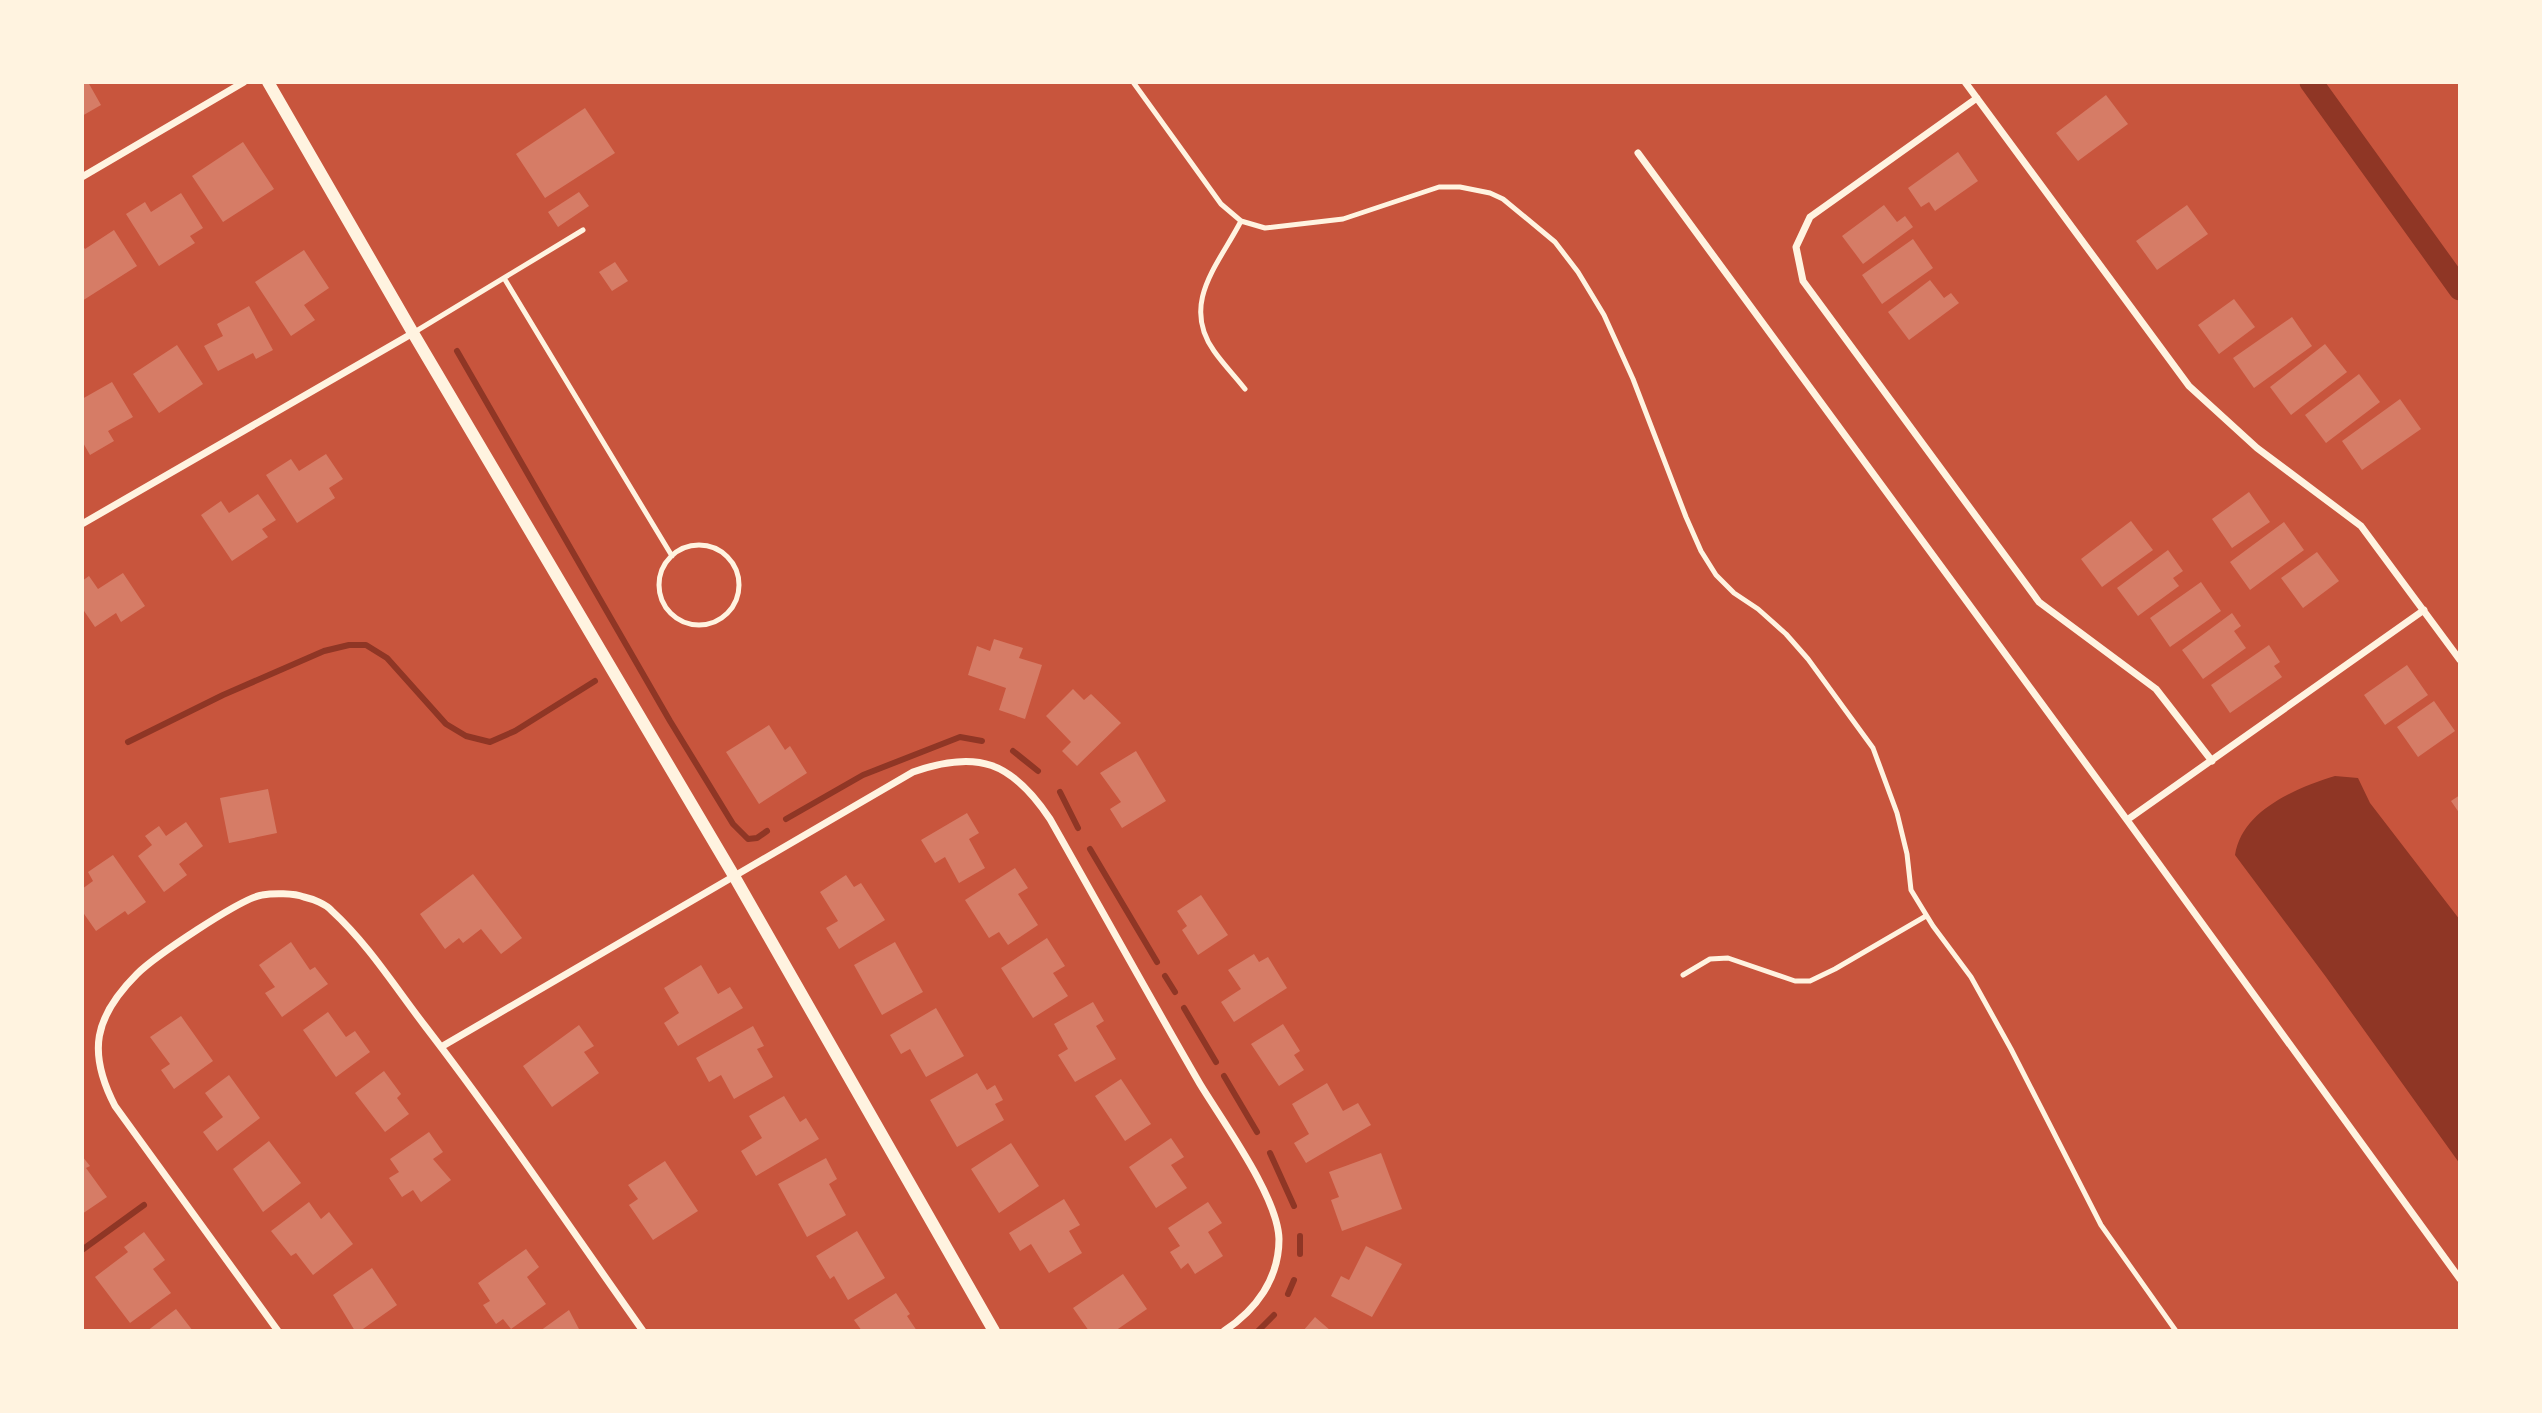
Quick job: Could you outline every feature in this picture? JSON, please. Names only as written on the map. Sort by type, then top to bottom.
[{"type":"street","points":[[82,177],[244,82]]},
{"type":"street","points":[[268,82],[734,876],[995,1331]]},
{"type":"street","points":[[1965,82],[2189,386],[2257,448],[2361,526],[2460,660]]},
{"type":"street","points":[[1977,98],[1810,217],[1796,247],[1803,281],[2039,603],[2156,689],[2212,761]]},
{"type":"street","points":[[1638,153],[2460,1279]]},
{"type":"street","points":[[82,524],[413,333]]},
{"type":"street","points":[[2127,820],[2424,610]]},
{"type":"street","points":[[441,1047],[913,772],[939,763],[959,760],[996,767],[1022,783],[1036,798],[1259,1182],[1276,1221],[1278,1253],[1271,1279],[1246,1314],[1224,1331]]},
{"type":"street","points":[[278,1331],[115,1106],[103,1081],[97,1058],[101,1025],[117,996],[140,971],[224,913],[261,895],[302,895],[329,908],[352,930],[441,1047],[643,1331]]},
{"type":"lane","points":[[1133,82],[1221,204],[1241,221],[1265,228],[1343,219],[1439,187],[1460,187],[1490,192],[1503,199],[1555,242],[1578,272],[1604,315],[1638,391],[1686,517],[1706,559],[1716,575],[1734,593],[1758,609],[1786,634],[1808,659],[1873,748],[1897,813],[1907,854],[1911,890],[1926,916],[1971,978],[2011,1049],[2101,1225],[2176,1331]]},
{"type":"lane","points":[[1241,221],[1207,282],[1199,311],[1202,329],[1212,349],[1245,389]]},
{"type":"lane","points":[[413,333],[583,230]]},
{"type":"lane","points":[[504,278],[672,556]]},
{"type":"lane","points":[[698,546],[713,548],[727,557],[735,570],[739,586],[736,601],[727,614],[712,623],[695,625],[683,622],[670,612],[663,602],[659,585],[663,568],[672,556],[683,549],[698,546]]},
{"type":"lane","points":[[1684,975],[1710,959],[1728,958],[1795,981],[1810,981],[1926,916]]},
{"type":"shaded area","points":[[2335,776],[2358,778],[2370,803],[2460,920],[2460,1164],[2235,855],[2248,825],[2259,813],[2288,794]]},
{"type":"building","points":[[82,82],[88,82],[101,105],[82,116]]},
{"type":"building","points":[[2106,95],[2128,124],[2078,161],[2056,133]]},
{"type":"building","points":[[585,108],[615,153],[545,198],[516,154]]},
{"type":"building","points":[[243,142],[274,189],[223,222],[192,176]]},
{"type":"building","points":[[1958,152],[1978,181],[1935,211],[1929,202],[1921,207],[1908,188]]},
{"type":"building","points":[[579,192],[589,206],[558,227],[548,212]]},
{"type":"building","points":[[181,193],[203,228],[190,236],[195,243],[159,266],[126,214],[145,202],[151,212]]},
{"type":"building","points":[[1884,205],[1897,222],[1905,216],[1913,227],[1863,264],[1842,236]]},
{"type":"building","points":[[2187,205],[2208,234],[2157,270],[2136,241]]},
{"type":"building","points":[[114,230],[137,266],[82,301],[82,245],[85,249]]},
{"type":"building","points":[[1913,239],[1933,268],[1882,304],[1862,275]]},
{"type":"building","points":[[304,250],[329,288],[304,305],[315,320],[291,336],[255,282]]},
{"type":"building","points":[[615,262],[628,281],[612,291],[599,272]]},
{"type":"building","points":[[1930,280],[1944,298],[1951,293],[1959,303],[1909,340],[1888,312]]},
{"type":"building","points":[[2234,299],[2255,327],[2219,354],[2198,325]]},
{"type":"building","points":[[249,306],[273,350],[256,359],[253,353],[218,371],[204,346],[223,336],[217,324]]},
{"type":"building","points":[[2292,317],[2312,346],[2254,388],[2233,358]]},
{"type":"building","points":[[2325,344],[2347,372],[2291,415],[2270,387]]},
{"type":"building","points":[[177,345],[203,384],[159,413],[133,374]]},
{"type":"building","points":[[2359,374],[2380,402],[2326,443],[2305,415]]},
{"type":"building","points":[[112,382],[133,417],[108,431],[114,441],[90,455],[82,441],[82,399]]},
{"type":"building","points":[[2400,399],[2421,429],[2362,470],[2342,441]]},
{"type":"building","points":[[326,454],[343,479],[329,488],[335,498],[297,523],[266,475],[291,459],[299,471]]},
{"type":"building","points":[[2249,492],[2270,522],[2232,548],[2212,519]]},
{"type":"building","points":[[258,494],[276,520],[262,529],[268,537],[232,561],[201,515],[221,501],[229,513]]},
{"type":"building","points":[[2131,521],[2153,550],[2102,587],[2081,559]]},
{"type":"building","points":[[2284,522],[2304,550],[2250,590],[2230,562]]},
{"type":"building","points":[[2168,550],[2183,571],[2173,578],[2179,586],[2138,616],[2117,588]]},
{"type":"building","points":[[2317,552],[2339,581],[2303,608],[2281,578]]},
{"type":"building","points":[[123,573],[145,606],[121,622],[116,613],[95,627],[82,608],[82,581],[89,576],[98,589]]},
{"type":"building","points":[[2201,582],[2221,611],[2170,647],[2150,618]]},
{"type":"building","points":[[2232,613],[2241,626],[2234,631],[2246,648],[2203,679],[2182,650]]},
{"type":"building","points":[[994,639],[1023,648],[1019,658],[1042,665],[1025,719],[999,710],[1006,688],[968,675],[977,646],[990,651]]},
{"type":"building","points":[[2269,645],[2280,662],[2274,666],[2282,677],[2230,713],[2211,685]]},
{"type":"building","points":[[2407,665],[2428,695],[2385,725],[2364,695]]},
{"type":"building","points":[[1073,689],[1084,700],[1091,694],[1121,723],[1077,766],[1062,751],[1071,742],[1046,716]]},
{"type":"building","points":[[2434,701],[2455,731],[2418,757],[2397,727]]},
{"type":"building","points":[[769,725],[785,750],[790,746],[807,773],[759,804],[726,752]]},
{"type":"building","points":[[1136,751],[1166,801],[1122,828],[1110,809],[1121,802],[1100,773]]},
{"type":"building","points":[[268,789],[277,833],[229,843],[220,798]]},
{"type":"building","points":[[2460,795],[2460,814],[2451,801]]},
{"type":"building","points":[[967,813],[979,833],[969,839],[985,868],[959,883],[945,857],[935,863],[921,840]]},
{"type":"building","points":[[186,822],[203,846],[179,864],[187,875],[164,892],[138,856],[152,845],[145,836],[159,826],[166,836]]},
{"type":"building","points":[[113,855],[146,902],[128,915],[125,911],[96,931],[82,911],[82,889],[93,881],[88,872]]},
{"type":"building","points":[[1015,868],[1028,888],[1018,894],[1038,925],[1008,945],[999,932],[989,938],[965,900]]},
{"type":"building","points":[[473,874],[522,938],[501,954],[481,929],[463,943],[459,938],[445,949],[420,914]]},
{"type":"building","points":[[846,875],[854,887],[861,883],[885,920],[839,949],[826,928],[838,921],[820,892]]},
{"type":"building","points":[[1201,895],[1228,935],[1198,955],[1182,930],[1187,926],[1177,911]]},
{"type":"building","points":[[1047,938],[1065,966],[1053,973],[1068,996],[1033,1018],[1001,968]]},
{"type":"building","points":[[291,942],[310,970],[315,967],[328,984],[282,1017],[265,993],[275,987],[259,965]]},
{"type":"building","points":[[895,942],[923,992],[882,1015],[854,965]]},
{"type":"building","points":[[1254,954],[1259,962],[1268,957],[1287,988],[1234,1022],[1221,1002],[1241,989],[1228,970]]},
{"type":"building","points":[[701,965],[718,994],[730,987],[743,1008],[678,1046],[664,1023],[679,1013],[664,988]]},
{"type":"building","points":[[1093,1002],[1104,1021],[1096,1026],[1116,1059],[1075,1082],[1058,1055],[1068,1049],[1054,1024]]},
{"type":"building","points":[[936,1008],[964,1056],[926,1077],[910,1049],[901,1054],[890,1035]]},
{"type":"building","points":[[328,1012],[346,1037],[355,1031],[370,1052],[336,1077],[303,1030]]},
{"type":"building","points":[[181,1016],[213,1061],[174,1089],[161,1070],[170,1064],[150,1037]]},
{"type":"building","points":[[1283,1024],[1300,1051],[1294,1055],[1304,1070],[1279,1086],[1251,1044]]},
{"type":"building","points":[[579,1025],[594,1046],[584,1052],[599,1073],[552,1107],[523,1066]]},
{"type":"building","points":[[753,1026],[764,1046],[757,1049],[773,1077],[734,1099],[721,1075],[709,1082],[696,1058]]},
{"type":"building","points":[[384,1071],[401,1094],[397,1098],[409,1114],[385,1132],[355,1093]]},
{"type":"building","points":[[977,1073],[987,1090],[995,1085],[1003,1100],[995,1104],[1004,1120],[957,1147],[930,1100]]},
{"type":"building","points":[[229,1075],[260,1118],[217,1151],[203,1132],[223,1117],[205,1093]]},
{"type":"building","points":[[1121,1079],[1151,1124],[1125,1141],[1095,1096]]},
{"type":"building","points":[[1327,1083],[1343,1111],[1358,1103],[1371,1125],[1306,1163],[1294,1143],[1309,1134],[1292,1104]]},
{"type":"building","points":[[784,1096],[800,1122],[806,1118],[819,1139],[756,1176],[741,1151],[762,1138],[749,1116]]},
{"type":"building","points":[[429,1132],[443,1152],[433,1159],[451,1180],[421,1202],[413,1190],[402,1197],[389,1178],[399,1172],[390,1159]]},
{"type":"building","points":[[1171,1138],[1184,1157],[1171,1165],[1187,1188],[1156,1208],[1129,1167]]},
{"type":"building","points":[[269,1141],[301,1183],[263,1212],[233,1169]]},
{"type":"building","points":[[1011,1143],[1039,1186],[999,1213],[971,1169]]},
{"type":"building","points":[[1381,1153],[1402,1209],[1342,1231],[1331,1200],[1339,1197],[1329,1172]]},
{"type":"building","points":[[82,1156],[90,1166],[86,1168],[107,1197],[82,1214]]},
{"type":"building","points":[[826,1158],[837,1179],[829,1184],[846,1215],[807,1237],[778,1184]]},
{"type":"building","points":[[665,1161],[698,1211],[653,1240],[629,1205],[638,1199],[628,1185]]},
{"type":"building","points":[[1064,1199],[1080,1225],[1069,1231],[1082,1253],[1049,1273],[1031,1244],[1020,1251],[1009,1233]]},
{"type":"building","points":[[309,1202],[321,1219],[329,1212],[353,1244],[313,1275],[296,1253],[291,1256],[271,1231]]},
{"type":"building","points":[[1208,1202],[1222,1223],[1208,1232],[1223,1256],[1195,1274],[1188,1263],[1181,1269],[1170,1252],[1180,1246],[1168,1228]]},
{"type":"building","points":[[857,1231],[885,1278],[848,1300],[834,1276],[830,1279],[816,1256]]},
{"type":"building","points":[[144,1232],[165,1260],[153,1269],[171,1293],[130,1323],[95,1277],[128,1252],[124,1247]]},
{"type":"building","points":[[1366,1246],[1402,1264],[1372,1317],[1331,1296],[1341,1276],[1349,1280]]},
{"type":"building","points":[[526,1249],[539,1267],[527,1277],[546,1304],[511,1329],[503,1319],[496,1324],[483,1305],[490,1301],[478,1283]]},
{"type":"building","points":[[372,1268],[397,1305],[360,1331],[355,1331],[333,1295]]},
{"type":"building","points":[[1123,1274],[1147,1309],[1115,1331],[1089,1331],[1073,1308]]},
{"type":"building","points":[[896,1293],[917,1331],[862,1331],[854,1320]]},
{"type":"building","points":[[176,1309],[193,1331],[147,1331]]},
{"type":"building","points":[[569,1310],[580,1331],[540,1331]]},
{"type":"building","points":[[1315,1317],[1331,1331],[1303,1331]]},
{"type":"waterway","points":[[2311,82],[2460,289]]},
{"type":"waterway","points":[[457,351],[670,721],[733,824],[748,839],[757,838],[767,831]]},
{"type":"waterway","points":[[128,742],[223,695],[324,651],[349,645],[366,645],[387,658],[446,724],[466,736],[490,742],[515,731],[595,681]]},
{"type":"waterway","points":[[786,819],[863,775],[960,737],[982,741]]},
{"type":"waterway","points":[[1013,751],[1038,771]]},
{"type":"waterway","points":[[1060,792],[1078,828]]},
{"type":"waterway","points":[[1090,849],[1157,962]]},
{"type":"waterway","points":[[1165,976],[1175,992]]},
{"type":"waterway","points":[[1184,1008],[1216,1062]]},
{"type":"waterway","points":[[1224,1076],[1257,1132]]},
{"type":"waterway","points":[[1270,1153],[1294,1206]]},
{"type":"waterway","points":[[82,1250],[144,1205]]},
{"type":"waterway","points":[[1300,1236],[1300,1254]]},
{"type":"waterway","points":[[1288,1294],[1294,1280]]},
{"type":"waterway","points":[[1258,1331],[1274,1315]]}]
